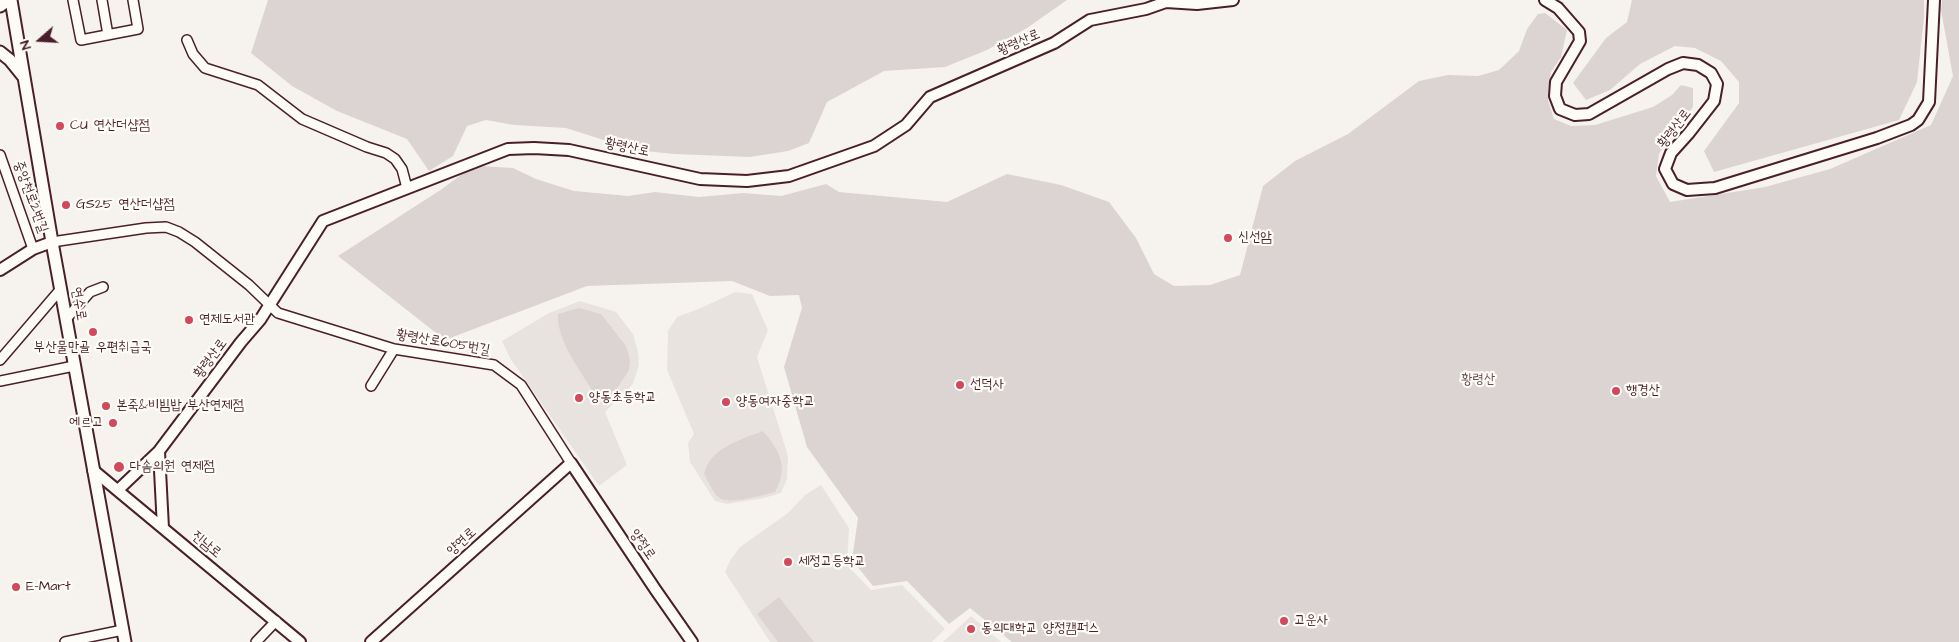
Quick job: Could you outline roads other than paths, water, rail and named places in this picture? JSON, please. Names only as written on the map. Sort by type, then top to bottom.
[{"type":"main road","points":[[0,6],[9,0]]},
{"type":"main road","name":"연수로","points":[[9,0],[124,636]]},
{"type":"main road","points":[[0,52],[24,76]]},
{"type":"street","points":[[73,0],[81,40],[138,29],[133,0]]},
{"type":"street","points":[[102,0],[108,35]]},
{"type":"street","name":"황령산로","points":[[118,490],[159,451],[270,306],[323,220],[508,149],[569,150],[700,179],[747,181],[789,176],[874,146],[906,125],[930,96],[1054,43],[1090,20],[1146,9],[1166,2],[1197,4],[1233,0]]},
{"type":"street","name":"황령산로","points":[[1546,0],[1558,8],[1579,32],[1580,42],[1556,82],[1555,96],[1560,108],[1575,115],[1589,114],[1668,69],[1683,63],[1698,65],[1711,73],[1717,84],[1714,101],[1689,133],[1670,153],[1665,169],[1673,184],[1687,190],[1715,188],[1877,138],[1918,120],[1929,102],[1934,0]]},
{"type":"street","points":[[187,40],[193,54],[205,68],[220,74],[245,79],[258,85],[302,119],[367,147],[386,153],[395,159],[402,169],[407,188]]},
{"type":"street","name":"중앙천로2번길","points":[[0,155],[34,248]]},
{"type":"street","name":"황령산로605번길","points":[[52,242],[146,228],[166,227],[179,232],[195,242],[249,285],[278,313],[394,349],[494,365],[521,385],[571,463]]},
{"type":"street","points":[[1,268],[34,248],[52,242]]},
{"type":"street","points":[[66,319],[75,306],[90,292],[103,287]]},
{"type":"street","points":[[0,360],[60,290]]},
{"type":"street","points":[[371,386],[394,349]]},
{"type":"street","points":[[0,381],[74,366]]},
{"type":"street","points":[[159,451],[163,528]]},
{"type":"street","name":"양연로","points":[[371,642],[571,463]]},
{"type":"street","name":"양정로","points":[[571,463],[692,642]]},
{"type":"street","name":"진남로","points":[[93,470],[300,642]]},
{"type":"street","points":[[256,642],[276,621]]},
{"type":"street","points":[[65,642],[124,636]]},
{"type":"place","name":"CU 연산더샵점","points":[[60,126]]},
{"type":"place","name":"GS25 연산더샵점","points":[[66,205]]},
{"type":"place","name":"신선암","points":[[1228,238]]},
{"type":"place","name":"연제도서관","points":[[189,320]]},
{"type":"place","name":"부산물만골 우편취급국","points":[[93,332]]},
{"type":"place","name":"선덕사","points":[[960,385]]},
{"type":"place","name":"행경산","points":[[1616,391]]},
{"type":"place","name":"양동초등학교","points":[[579,398]]},
{"type":"place","name":"양동여자중학교","points":[[726,402]]},
{"type":"place","name":"본죽&비빔밥 부산연제점","points":[[106,406]]},
{"type":"place","name":"에르고","points":[[113,423]]},
{"type":"place","name":"다솜의원 연제점","points":[[119,467]]},
{"type":"place","name":"세정고등학교","points":[[788,562]]},
{"type":"place","name":"E-Mart","points":[[16,587]]},
{"type":"place","name":"고운사","points":[[1284,621]]},
{"type":"place","name":"동의대학교 양정캠퍼스","points":[[971,629]]},
{"type":"park label","name":"황령산","points":[[1478,380]]}]
